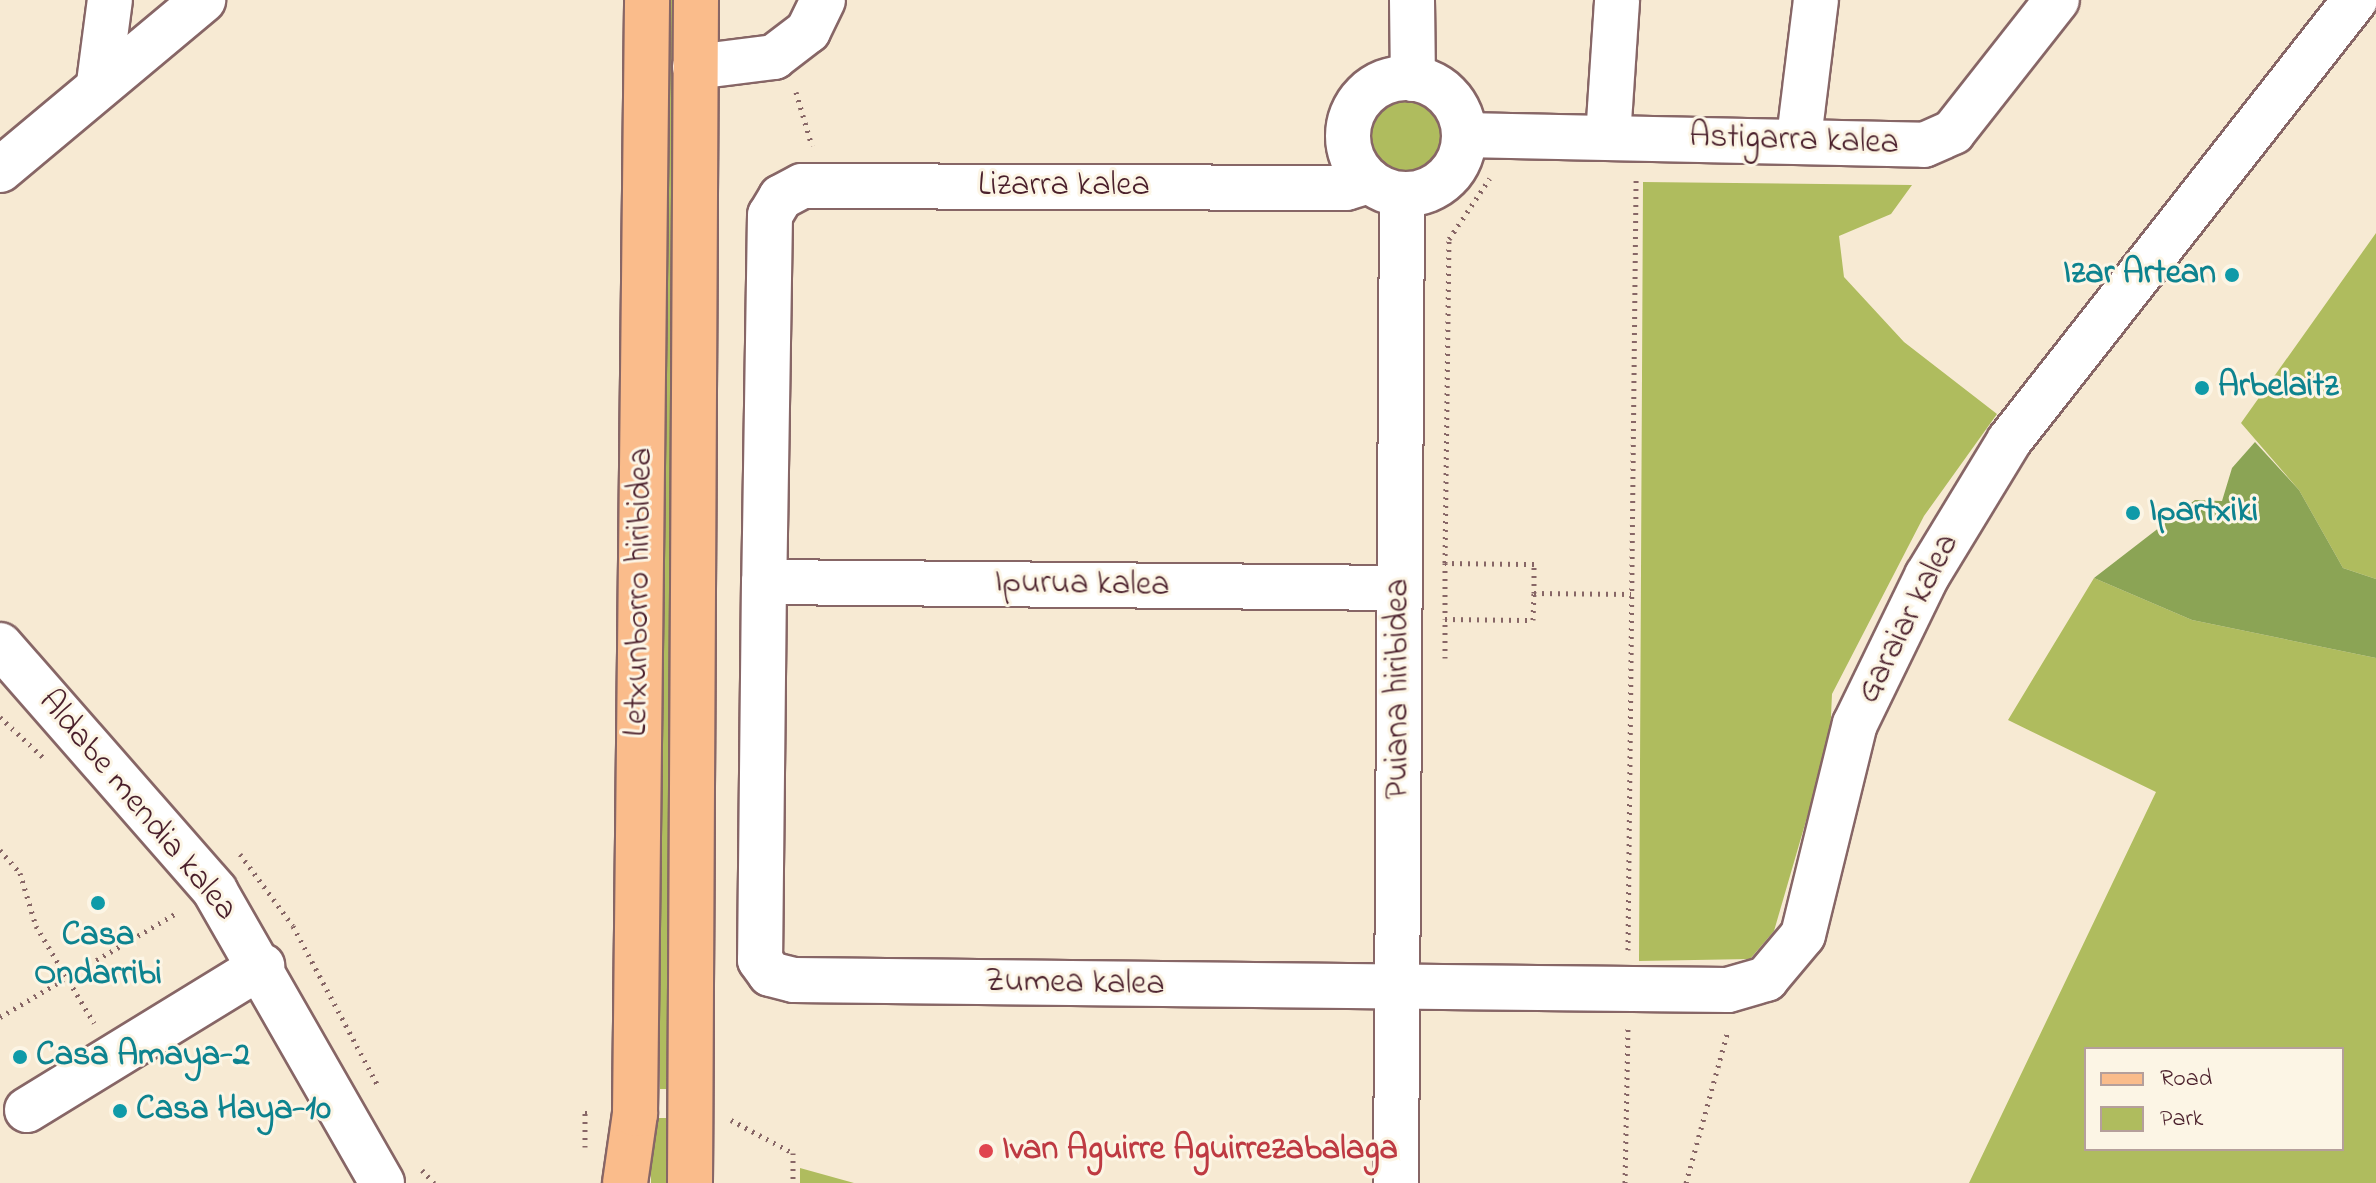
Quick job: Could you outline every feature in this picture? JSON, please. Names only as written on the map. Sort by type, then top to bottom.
[{"type":"main road","name":"Letxunborro hiribidea","points":[[625,1183],[635,1114],[647,0]]},
{"type":"main road","name":"Letxunborro hiribidea","points":[[690,1183],[696,0]]},
{"type":"street","points":[[99,83],[110,0]]},
{"type":"street","points":[[0,170],[99,83],[203,0]]},
{"type":"street","points":[[695,67],[774,57],[808,31],[823,0]]},
{"type":"street","points":[[1412,0],[1413,79]]},
{"type":"street","points":[[1617,0],[1622,137]]},
{"type":"street","points":[[1799,138],[1816,0]]},
{"type":"street","name":"Astigarra kalea","points":[[1464,135],[1936,142],[1953,132],[2057,0]]},
{"type":"street","name":"Garaiar kalea","points":[[1397,987],[1728,990],[1766,979],[1788,960],[1803,935],[1855,724],[1927,576],[2009,441],[2355,0]]},
{"type":"street","points":[[1413,79],[1454,104],[1464,135],[1452,172],[1438,185],[1386,188],[1349,150],[1352,114],[1377,87],[1413,79]]},
{"type":"street","name":"Lizarra kalea","points":[[764,582],[770,215],[781,197],[818,187],[1386,188]]},
{"type":"street","name":"Puiana hiribidea","points":[[1386,188],[1400,588],[1396,1183]]},
{"type":"street","name":"Ipurua kalea","points":[[764,582],[1400,588]]},
{"type":"street","name":"Zumea kalea","points":[[764,582],[760,960],[770,974],[794,980],[1397,987]]},
{"type":"street","name":"Aldabe mendia kalea","points":[[0,645],[215,891],[262,966],[382,1183]]},
{"type":"street","points":[[27,1110],[262,966]]},
{"type":"path","points":[[774,57],[806,108],[818,187]]},
{"type":"path","points":[[1445,563],[1534,564],[1533,620],[1445,619],[1445,563],[1449,239],[1457,218],[1507,165],[1509,136]]},
{"type":"path","points":[[1622,137],[1631,594],[1625,1183]]},
{"type":"path","points":[[1534,593],[1631,594]]},
{"type":"path","points":[[0,850],[20,873],[36,926],[77,995]]},
{"type":"path","points":[[0,1017],[215,891]]},
{"type":"path","points":[[1686,1183],[1721,1076],[1729,1026],[1722,1015]]},
{"type":"path","points":[[722,1118],[793,1153],[793,1183]]},
{"type":"green space","points":[[660,0],[681,0],[681,1089],[660,1089]]},
{"type":"green space","points":[[1406,101],[1431,111],[1441,136],[1431,161],[1406,171],[1381,161],[1371,136],[1381,111]]},
{"type":"green space","points":[[1643,182],[1912,185],[1891,214],[1839,236],[1844,277],[1904,342],[1997,414],[1924,516],[1832,694],[1830,738],[1774,931],[1750,959],[1639,961]]},
{"type":"green space","points":[[2376,233],[2376,579],[2343,568],[2299,490],[2241,423]]},
{"type":"green space","points":[[2255,442],[2299,490],[2343,568],[2376,579],[2376,658],[2192,620],[2094,578],[2195,500],[2222,501],[2232,468]]},
{"type":"green space","points":[[2094,578],[2192,620],[2376,658],[2376,1183],[1969,1183],[2156,792],[2008,720]]},
{"type":"green space","points":[[651,1118],[669,1118],[669,1183],[651,1183]]},
{"type":"green space","points":[[800,1168],[854,1183],[800,1183]]},
{"type":"place","name":"Izar Artean","points":[[2232,275]]},
{"type":"place","name":"Arbelaitz","points":[[2202,388]]},
{"type":"place","name":"Ipartxiki","points":[[2133,513]]},
{"type":"place","name":"Casa Ondarribi","points":[[98,903]]},
{"type":"place","name":"Casa Amaya-2","points":[[20,1057]]},
{"type":"place","name":"Casa Haya-10","points":[[120,1111]]},
{"type":"place","name":"Ivan Aguirre Aguirrezabalaga","points":[[986,1151]]}]
